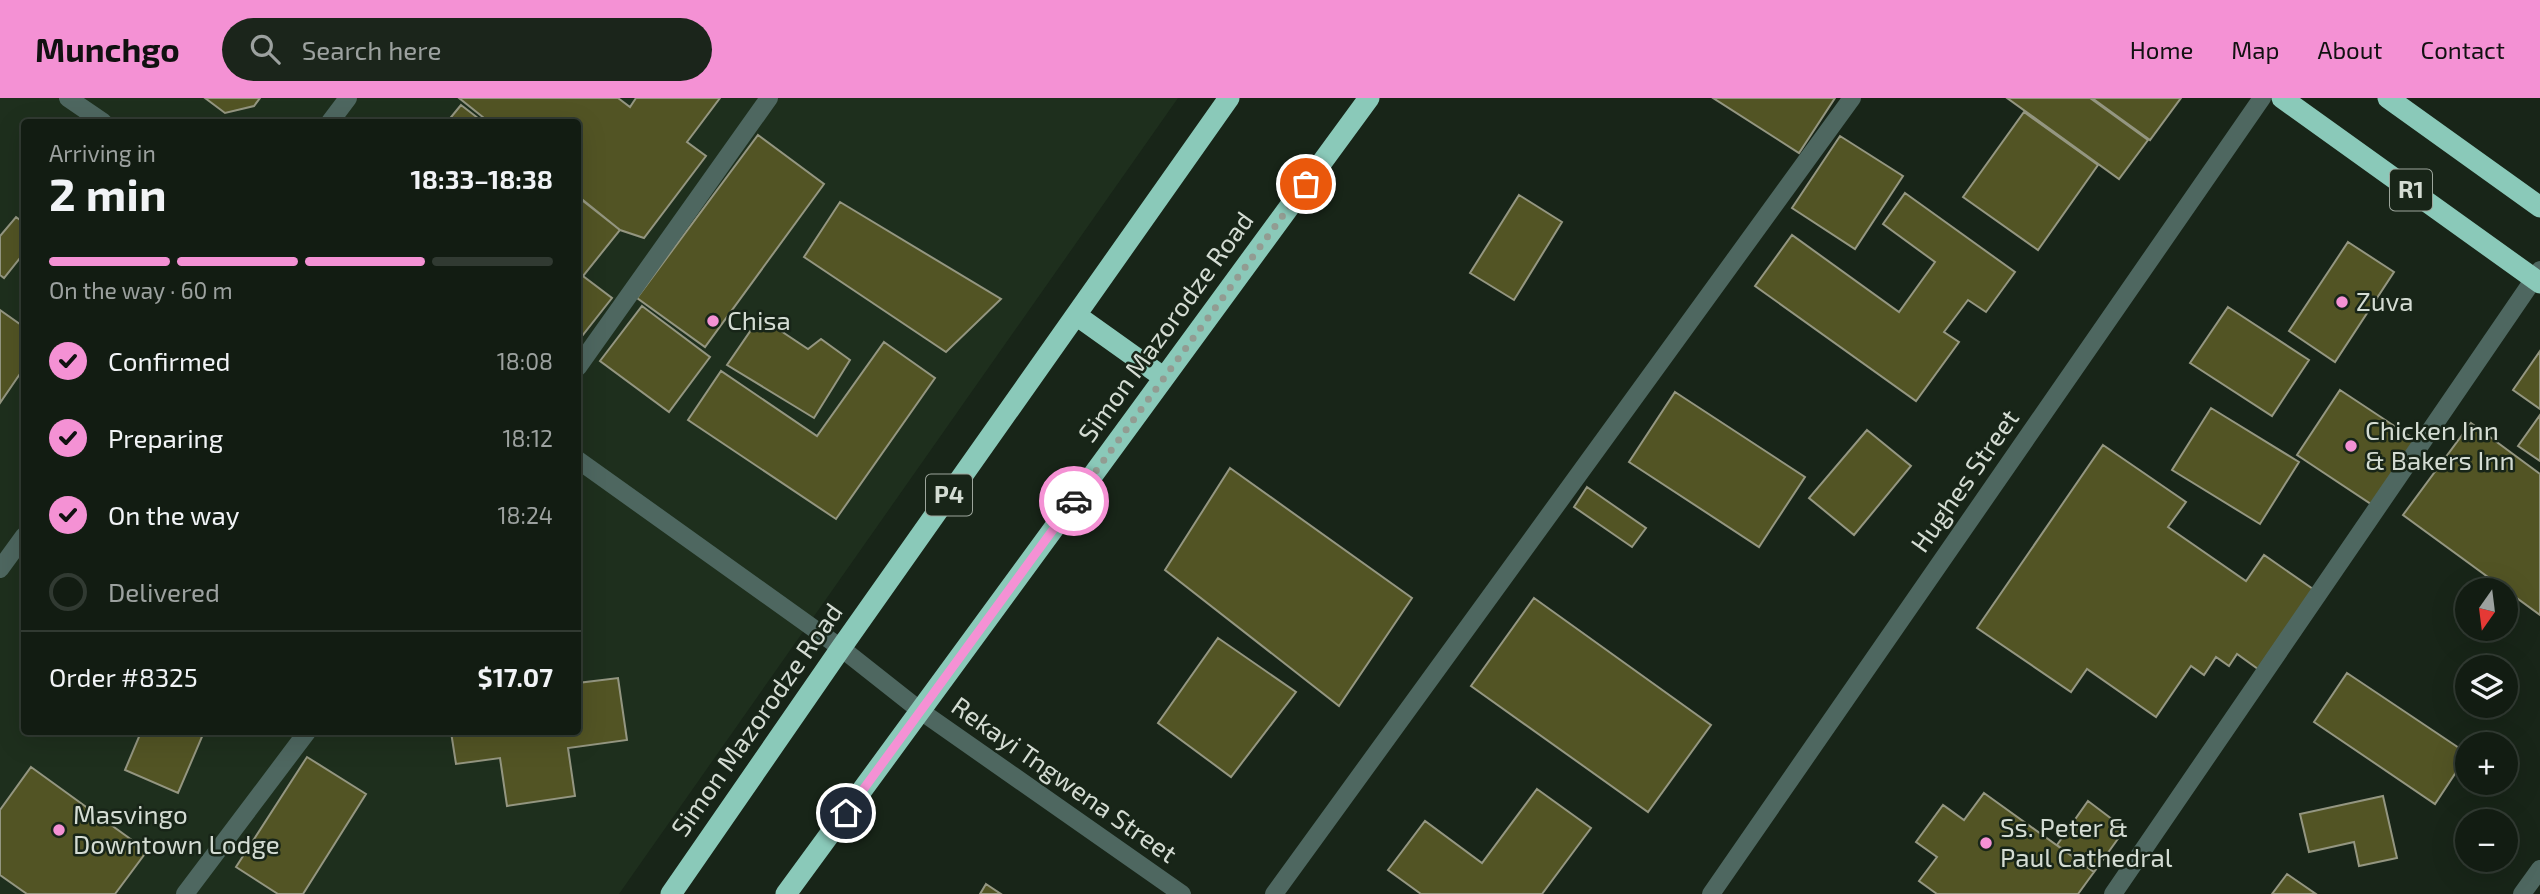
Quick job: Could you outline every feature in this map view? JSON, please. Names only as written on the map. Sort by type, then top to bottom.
[{"type":"highway","name":"Simon Mazorodze Road","points":[[671,894],[1229,98]]},
{"type":"highway","name":"Simon Mazorodze Road","points":[[786,894],[922,712],[1163,377],[1369,98]]},
{"type":"highway","name":"R1","points":[[2282,98],[2538,277]]},
{"type":"highway","name":"R1","points":[[2388,98],[2540,207]]},
{"type":"highway","points":[[1076,315],[1163,377]]},
{"type":"street","points":[[68,98],[99,119]]},
{"type":"street","points":[[332,119],[348,98]]},
{"type":"street","points":[[581,363],[769,98]]},
{"type":"street","points":[[1274,894],[1852,98]]},
{"type":"street","name":"Hughes Street","points":[[1711,894],[2262,98]]},
{"type":"street","points":[[2113,894],[2538,277]]},
{"type":"street","name":"Rekayi Tngwena Street","points":[[581,462],[841,648],[922,712],[1182,894]]},
{"type":"street","points":[[0,569],[21,540]]},
{"type":"street","points":[[185,894],[305,735]]},
{"type":"street","points":[[2522,894],[2540,869]]},
{"type":"shaded area","points":[[0,98],[1178,98],[619,894],[0,894]]},
{"type":"building","points":[[205,98],[260,98],[254,106],[225,113]]},
{"type":"building","points":[[459,98],[618,98],[630,107],[636,98],[720,98],[687,142],[706,156],[644,238],[620,230],[581,198],[581,119],[485,119]]},
{"type":"building","points":[[1713,98],[1835,98],[1799,153]]},
{"type":"building","points":[[2007,98],[2090,98],[2148,140],[2119,179]]},
{"type":"building","points":[[2092,98],[2181,98],[2150,140]]},
{"type":"building","points":[[461,105],[479,119],[449,119]]},
{"type":"building","points":[[2024,112],[2098,165],[2038,250],[1963,197]]},
{"type":"building","points":[[758,135],[824,184],[705,347],[637,298]]},
{"type":"building","points":[[1840,136],[1903,176],[1855,249],[1792,208]]},
{"type":"building","points":[[1905,193],[2015,272],[1986,312],[1968,300],[1944,332],[1959,342],[1916,401],[1755,286],[1792,235],[1899,312],[1935,262],[1883,224]]},
{"type":"building","points":[[1519,195],[1562,222],[1514,300],[1470,273]]},
{"type":"building","points":[[581,199],[620,230],[583,276],[612,298],[581,337]]},
{"type":"building","points":[[840,202],[1001,299],[946,352],[804,257]]},
{"type":"building","points":[[16,217],[21,221],[21,257],[4,278],[0,275],[0,236]]},
{"type":"building","name":"Zuva","points":[[2348,242],[2394,272],[2335,362],[2289,331]]},
{"type":"building","points":[[642,306],[710,357],[669,412],[600,361]]},
{"type":"building","points":[[2228,307],[2309,360],[2272,416],[2190,363]]},
{"type":"building","points":[[0,310],[21,325],[21,372],[0,403]]},
{"type":"building","points":[[760,317],[808,349],[821,339],[850,360],[814,418],[727,365]]},
{"type":"building","points":[[884,342],[935,378],[836,519],[688,420],[721,371],[817,436]]},
{"type":"building","points":[[2540,351],[2540,409],[2513,390]]},
{"type":"building","points":[[2340,390],[2417,441],[2374,506],[2297,455]]},
{"type":"building","points":[[1675,392],[1805,477],[1759,547],[1629,462]]},
{"type":"building","points":[[2211,408],[2299,462],[2260,524],[2172,470]]},
{"type":"building","points":[[2540,415],[2540,461],[2518,446]]},
{"type":"building","points":[[2471,423],[2540,474],[2540,615],[2518,599],[2518,578],[2489,578],[2403,515]]},
{"type":"building","points":[[1867,430],[1911,466],[1854,535],[1809,498]]},
{"type":"building","points":[[2103,445],[2186,502],[2168,527],[2246,581],[2264,555],[2313,589],[2258,669],[2237,654],[2229,666],[2216,657],[2204,675],[2191,666],[2156,717],[2087,669],[2071,692],[1977,628]]},
{"type":"building","points":[[1230,468],[1412,598],[1339,706],[1165,570]]},
{"type":"building","points":[[1587,487],[1646,528],[1632,547],[1574,507]]},
{"type":"building","points":[[1534,598],[1711,725],[1648,812],[1471,686]]},
{"type":"building","points":[[1218,638],[1296,692],[1231,777],[1158,723]]},
{"type":"building","points":[[2347,673],[2455,745],[2455,774],[2435,804],[2314,722]]},
{"type":"building","points":[[618,678],[627,740],[568,748],[575,796],[507,806],[500,758],[456,764],[451,735],[581,735],[581,683]]},
{"type":"building","points":[[140,735],[203,735],[178,793],[125,770]]},
{"type":"building","points":[[307,757],[366,794],[303,894],[278,894],[236,867]]},
{"type":"building","name":"Masvingo Downtown Lodge","points":[[31,767],[147,851],[115,894],[27,894],[0,875],[0,810]]},
{"type":"building","points":[[1537,789],[1591,828],[1542,894],[1421,894],[1388,870],[1425,821],[1482,863]]},
{"type":"building","name":"Ss. Peter & Paul Cathedral","points":[[1984,793],[2094,872],[2078,894],[1937,894],[1919,881],[1937,857],[1916,842],[1943,805],[1964,820]]},
{"type":"building","points":[[2383,796],[2397,858],[2359,866],[2354,842],[2309,852],[2300,814]]},
{"type":"building","points":[[2088,801],[2125,829],[2094,872],[2057,845]]},
{"type":"building","points":[[2287,874],[2316,894],[2272,894]]},
{"type":"building","points":[[986,884],[1001,894],[980,894]]},
{"type":"way so far","points":[[1074,501],[1306,184]]},
{"type":"place","name":"Zuva","points":[[2342,302]]},
{"type":"place","name":"Chisa","points":[[713,321]]},
{"type":"place","name":"Chicken Inn & Bakers Inn","points":[[2351,446]]},
{"type":"place","name":"Masvingo Downtown Lodge","points":[[59,830]]},
{"type":"place","name":"Ss. Peter & Paul Cathedral","points":[[1986,843]]},
{"type":"route","points":[[846,813],[1074,501]]}]
